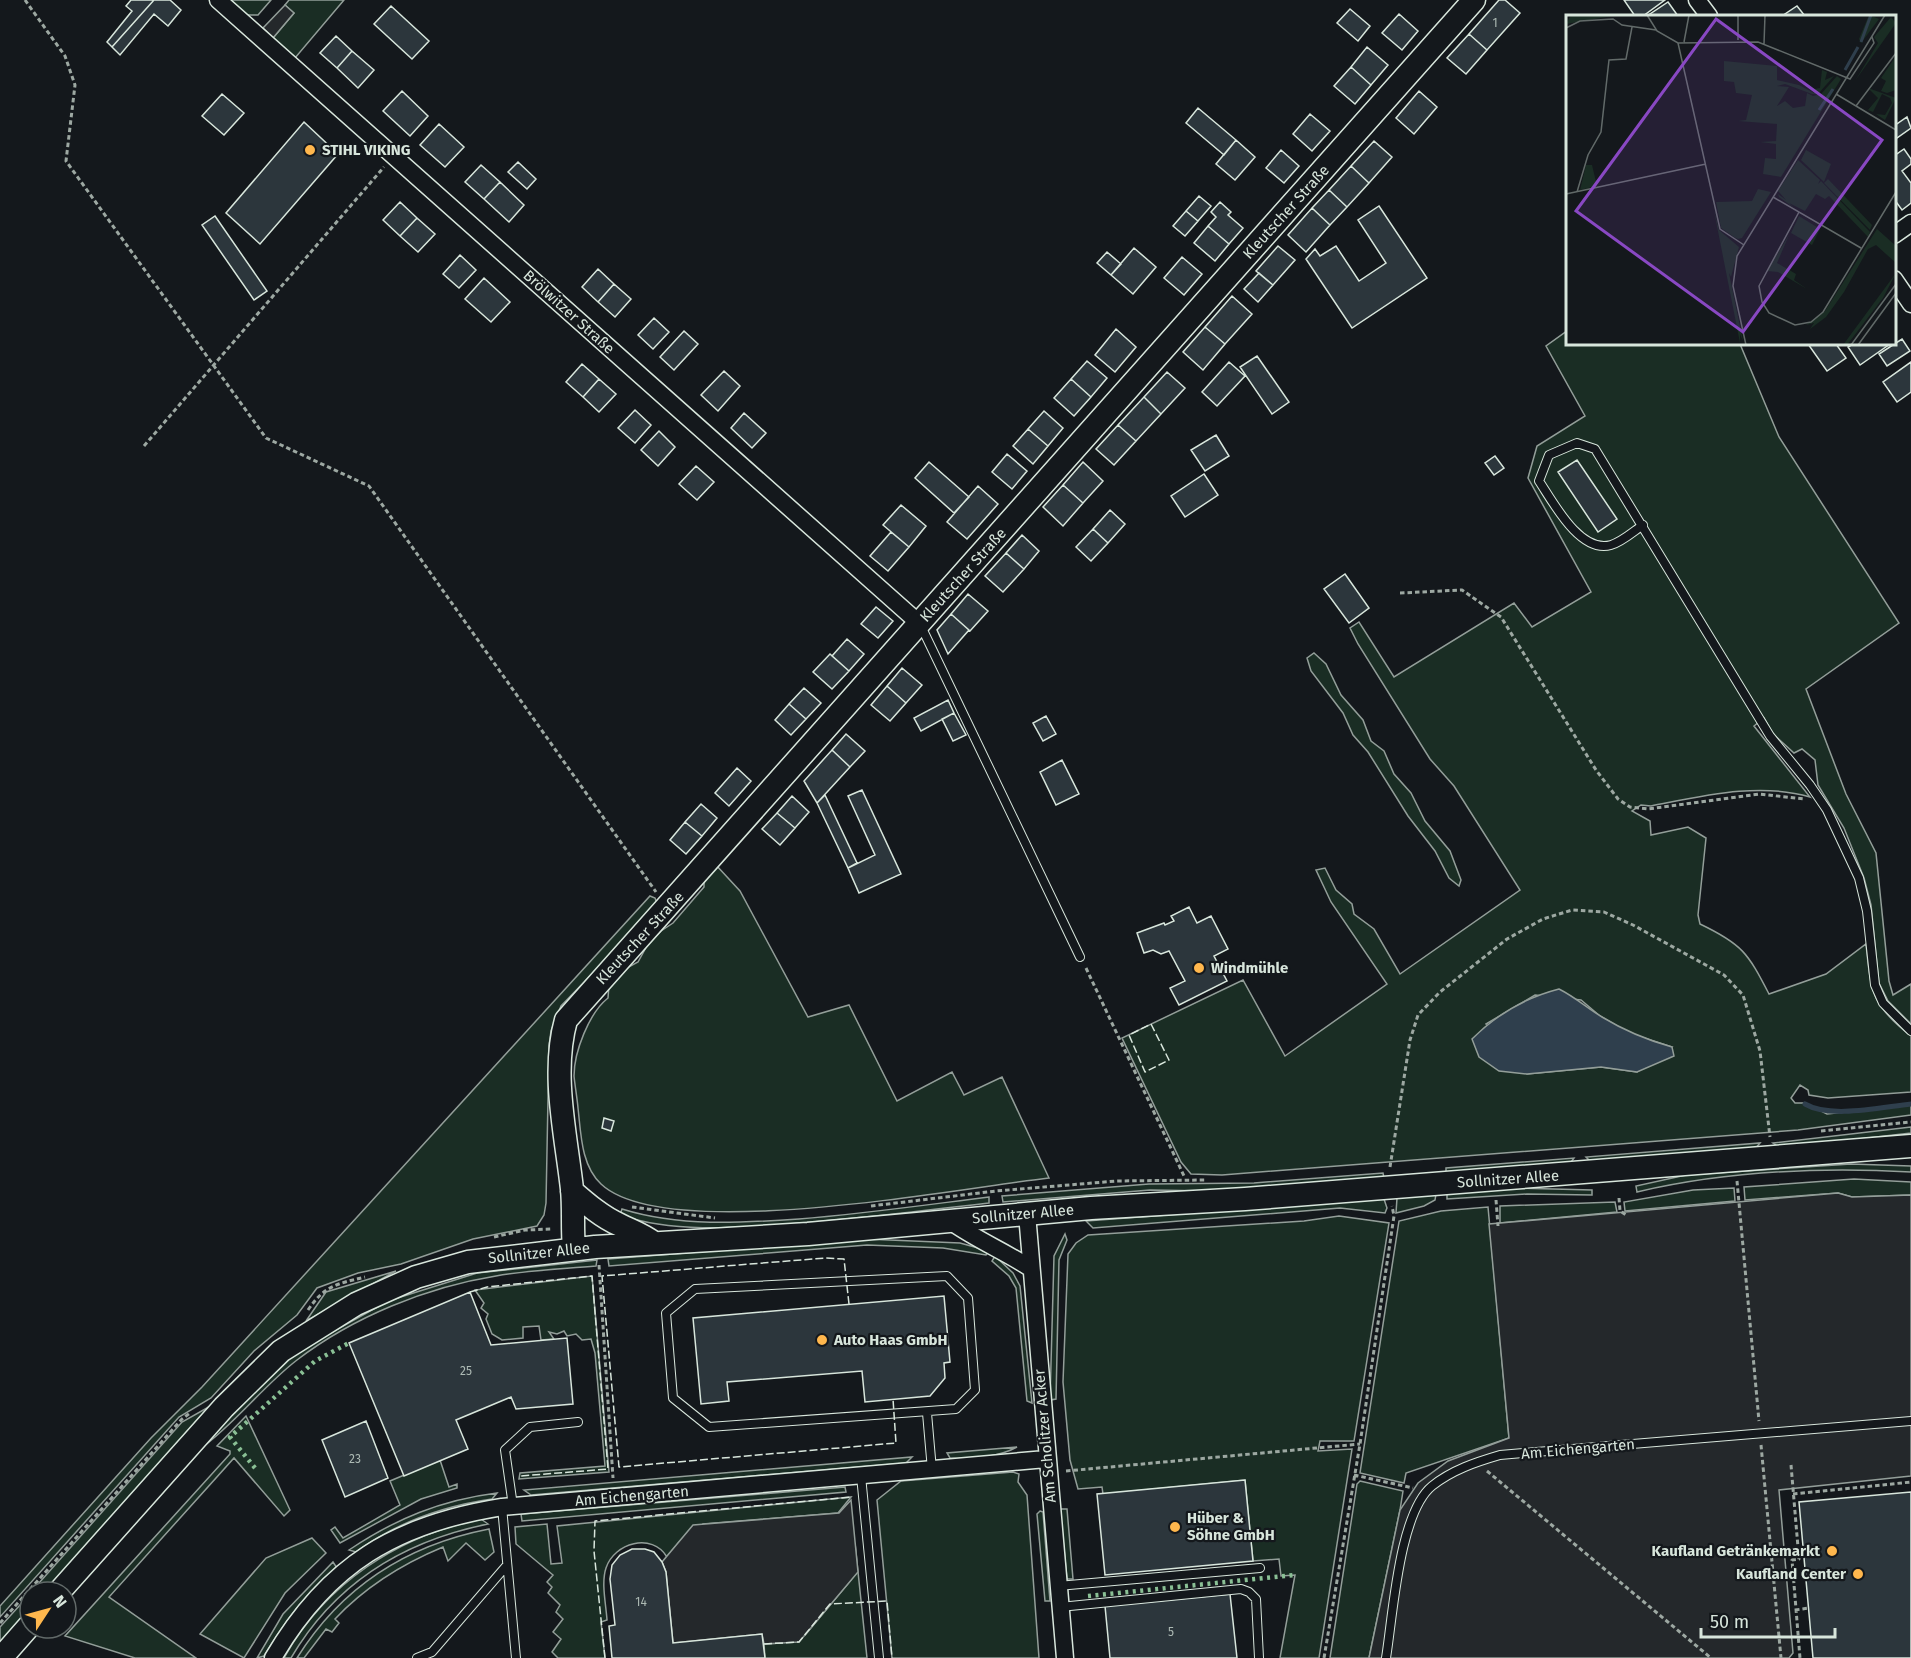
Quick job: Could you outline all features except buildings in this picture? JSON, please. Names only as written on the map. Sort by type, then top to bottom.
[{"type":"main road","name":"Kleutscher Straße","points":[[574,1248],[572,1191],[561,1082],[560,1041],[566,1020],[1474,0]]},
{"type":"main road","name":"Sollnitzer Allee","points":[[70,1580],[194,1439],[256,1372],[281,1351],[356,1304],[416,1277],[468,1262],[574,1248],[808,1234],[1027,1214],[1626,1170],[1911,1146]]},
{"type":"main road","points":[[572,1191],[620,1226],[637,1230],[654,1243]]},
{"type":"main road","points":[[1,1658],[18,1639]]},
{"type":"street","name":"Brölwitzer Straße","points":[[219,0],[920,624]]},
{"type":"street","points":[[1697,0],[1708,15]]},
{"type":"street","points":[[1896,234],[1911,223]]},
{"type":"street","points":[[1896,282],[1911,304]]},
{"type":"street","name":"Am Scholitzer Acker","points":[[1027,1214],[1065,1658]]},
{"type":"street","points":[[950,1221],[968,1234],[995,1246],[1030,1268]]},
{"type":"street","name":"Am Eichengarten","points":[[273,1658],[300,1618],[328,1586],[381,1545],[435,1520],[508,1506],[932,1470],[1047,1466]]},
{"type":"lane","points":[[1643,525],[1611,546],[1589,543],[1573,530],[1539,481],[1549,455],[1577,442],[1595,449],[1643,525],[1770,736],[1827,810],[1859,878],[1867,911],[1875,985],[1883,1003],[1911,1031]]},
{"type":"lane","points":[[920,624],[1080,957]]},
{"type":"lane","points":[[947,1276],[968,1298],[975,1390],[956,1409],[927,1413],[709,1427],[673,1398],[666,1313],[696,1289],[947,1276]]},
{"type":"lane","points":[[927,1413],[932,1470]]},
{"type":"lane","name":"Am Eichengarten","points":[[1386,1658],[1403,1551],[1414,1508],[1427,1491],[1448,1476],[1477,1462],[1500,1455],[1911,1420]]},
{"type":"lane","points":[[516,1658],[507,1565],[508,1506],[505,1450],[530,1427],[578,1422]]},
{"type":"lane","points":[[861,1476],[879,1658]]},
{"type":"lane","points":[[417,1658],[432,1652],[507,1565]]},
{"type":"lane","points":[[1058,1586],[1260,1568]]},
{"type":"lane","points":[[1060,1607],[1241,1589],[1249,1592],[1256,1599],[1259,1658]]},
{"type":"path","points":[[25,0],[65,56],[75,85],[66,161],[266,438],[369,486],[668,907]]},
{"type":"path","points":[[144,446],[394,155]]},
{"type":"path","points":[[1400,593],[1462,590],[1501,617],[1596,770],[1618,799],[1630,807],[1648,809],[1759,794],[1800,798],[1827,810]]},
{"type":"path","points":[[1378,1167],[1390,1166],[1410,1040],[1418,1015],[1440,992],[1507,939],[1543,919],[1572,910],[1604,912],[1633,925],[1724,975],[1743,995],[1760,1051],[1770,1137],[1782,1136]]},
{"type":"path","points":[[1080,957],[1185,1178]]},
{"type":"path","points":[[1817,1132],[1911,1122]]},
{"type":"path","points":[[869,1207],[996,1191],[1185,1178],[1212,1180]]},
{"type":"path","points":[[1619,1198],[1620,1211],[1626,1215]]},
{"type":"path","points":[[1496,1200],[1498,1226]]},
{"type":"path","points":[[1324,1658],[1360,1444],[1394,1216],[1392,1204]]},
{"type":"path","points":[[625,1205],[647,1211],[718,1218]]},
{"type":"path","points":[[604,1246],[597,1269],[613,1478]]},
{"type":"path","points":[[1047,1466],[1360,1444]]},
{"type":"path","points":[[1477,1462],[1711,1658]]},
{"type":"path","points":[[1791,1465],[1799,1540],[1799,1559],[1792,1560],[1800,1658]]},
{"type":"path","points":[[1354,1475],[1427,1491]]},
{"type":"path","points":[[1793,1494],[1911,1482]]},
{"type":"path","points":[[1796,1610],[1809,1608]]},
{"type":"green space","points":[[226,0],[271,0],[258,15],[242,15]]},
{"type":"green space","points":[[289,0],[344,0],[295,58],[273,38],[294,13],[285,5]]},
{"type":"green space","points":[[1566,332],[1566,345],[1740,345],[1779,437],[1899,623],[1806,689],[1846,794],[1876,853],[1889,981],[1893,995],[1911,984],[1911,1024],[1888,1001],[1879,983],[1871,905],[1864,878],[1844,828],[1818,785],[1815,760],[1802,749],[1794,753],[1773,734],[1764,718],[1754,726],[1810,797],[1771,791],[1731,792],[1651,806],[1641,805],[1632,811],[1650,821],[1651,835],[1688,827],[1706,838],[1698,915],[1700,924],[1726,938],[1742,951],[1769,994],[1826,974],[1866,944],[1875,996],[1888,1015],[1911,1036],[1911,1092],[1828,1098],[1809,1095],[1808,1090],[1800,1085],[1791,1098],[1795,1103],[1805,1103],[1827,1114],[1911,1105],[1911,1115],[1798,1130],[1222,1175],[1191,1174],[1181,1162],[1122,1038],[1243,980],[1285,1056],[1387,984],[1331,902],[1316,870],[1325,868],[1336,890],[1352,904],[1354,914],[1374,929],[1400,974],[1520,890],[1454,786],[1430,759],[1350,628],[1359,622],[1394,677],[1514,603],[1532,627],[1591,592],[1528,478],[1537,446],[1585,416],[1546,346]],"holes":[[[1535,995],[1581,1000],[1600,1016],[1629,1033],[1672,1047],[1637,1072],[1601,1067],[1527,1074],[1486,1024]]]},
{"type":"green space","points":[[1314,653],[1326,664],[1341,695],[1363,720],[1371,741],[1384,751],[1394,774],[1411,793],[1425,821],[1450,851],[1461,880],[1459,886],[1449,878],[1435,851],[1408,816],[1368,752],[1353,735],[1343,713],[1311,671],[1307,658]]},
{"type":"green space","points":[[716,865],[740,891],[808,1017],[849,1005],[897,1101],[952,1072],[964,1095],[1002,1077],[1049,1178],[816,1208],[748,1212],[686,1210],[635,1202],[601,1184],[589,1168],[581,1138],[574,1076],[580,1045],[589,1023],[608,998],[609,985],[623,970],[638,962],[648,944],[673,923],[704,887],[704,876]]},
{"type":"green space","points":[[650,896],[655,898],[658,906],[561,1006],[551,1031],[546,1203],[544,1215],[537,1226],[473,1239],[401,1264],[358,1273],[317,1288],[297,1315],[254,1351],[211,1398],[179,1417],[33,1580],[23,1580],[151,1438],[202,1387]]},
{"type":"green space","points":[[1911,1127],[1911,1133],[1780,1148],[1773,1143]]},
{"type":"green space","points":[[1760,1143],[1754,1150],[1592,1163],[1586,1157]]},
{"type":"green space","points":[[1574,1158],[1569,1165],[1446,1174],[1446,1168]]},
{"type":"green space","points":[[1851,1164],[1911,1166],[1911,1172],[1842,1170],[1773,1172],[1705,1179],[1637,1192],[1636,1186],[1686,1175]]},
{"type":"green space","points":[[1383,1173],[1384,1178],[1212,1191],[1150,1190],[1003,1202],[1002,1196],[1149,1184],[1254,1183]]},
{"type":"green space","points":[[1854,1179],[1911,1182],[1911,1195],[1852,1197],[1838,1193],[1745,1200],[1744,1187]]},
{"type":"green space","points":[[1509,1188],[1592,1190],[1592,1195],[1527,1194],[1447,1199],[1447,1194]]},
{"type":"green space","points":[[1734,1188],[1735,1201],[1625,1211],[1624,1202],[1693,1190]]},
{"type":"green space","points":[[1436,1194],[1435,1200],[1424,1206],[1396,1213],[1397,1198]]},
{"type":"green space","points":[[989,1197],[989,1203],[747,1227],[682,1227],[640,1221],[620,1215],[622,1209],[666,1219],[755,1222],[846,1215]]},
{"type":"green space","points":[[1384,1199],[1387,1208],[1385,1213],[1340,1208],[1093,1228],[1086,1221]]},
{"type":"green space","points":[[1615,1202],[1617,1212],[1500,1223],[1500,1206]]},
{"type":"green space","points":[[1488,1207],[1509,1438],[1406,1473],[1404,1483],[1360,1473],[1399,1221],[1441,1211]]},
{"type":"green space","points":[[1339,1216],[1389,1223],[1354,1441],[1320,1441],[1318,1451],[1352,1449],[1319,1658],[1280,1658],[1295,1575],[1281,1576],[1279,1559],[1253,1561],[1245,1480],[1103,1494],[1102,1487],[1078,1489],[1070,1460],[1063,1382],[1068,1254],[1076,1243],[1088,1235],[1304,1221]]},
{"type":"green space","points":[[1065,1234],[1067,1240],[1059,1260],[1056,1399],[1050,1400],[1054,1256]]},
{"type":"green space","points":[[866,1239],[960,1243],[989,1251],[986,1255],[943,1248],[867,1245],[609,1266],[608,1259]]},
{"type":"green space","points":[[995,1256],[1013,1273],[1020,1286],[1032,1403],[1027,1401],[1016,1288],[1009,1276],[992,1261]]},
{"type":"green space","points":[[597,1260],[596,1266],[521,1272],[470,1281],[417,1296],[366,1317],[319,1344],[297,1360],[200,1449],[234,1409],[291,1355],[388,1301],[477,1273]]},
{"type":"green space","points":[[396,1271],[306,1321],[326,1292]]},
{"type":"green space","points":[[592,1276],[609,1472],[519,1479],[520,1473],[605,1466],[595,1353],[591,1339],[582,1340],[576,1334],[567,1336],[564,1331],[557,1334],[549,1332],[554,1339],[541,1340],[539,1326],[523,1327],[523,1338],[502,1340],[492,1334],[486,1319],[488,1314],[481,1308],[484,1303],[475,1290]]},
{"type":"green space","points":[[214,1404],[58,1580],[42,1580],[182,1422]]},
{"type":"green space","points":[[246,1416],[290,1510],[284,1516],[234,1458],[109,1597],[196,1658],[135,1658],[78,1640],[78,1622],[230,1454],[230,1451],[217,1446]]},
{"type":"green space","points":[[1017,1447],[1002,1453],[967,1459],[950,1458],[947,1453]]},
{"type":"green space","points":[[912,1457],[906,1463],[531,1495],[524,1490]]},
{"type":"green space","points":[[440,1460],[449,1487],[457,1484],[457,1488],[421,1499],[340,1543],[331,1530],[335,1527],[343,1538],[400,1505],[390,1481]]},
{"type":"green space","points":[[1013,1472],[1019,1474],[1018,1482],[1027,1495],[1039,1658],[892,1658],[877,1500],[901,1481]]},
{"type":"green space","points":[[1360,1481],[1403,1491],[1400,1510],[1369,1658],[1330,1658],[1357,1484]]},
{"type":"green space","points":[[845,1487],[846,1492],[522,1521],[521,1514]]},
{"type":"green space","points":[[497,1493],[492,1499],[456,1506],[421,1517],[387,1532],[356,1552],[349,1550],[419,1512],[457,1500]]},
{"type":"green space","points":[[851,1497],[838,1513],[703,1524],[680,1541],[667,1557],[660,1549],[643,1543],[625,1547],[617,1552],[610,1559],[605,1574],[607,1620],[601,1622],[605,1658],[558,1658],[552,1652],[561,1639],[553,1632],[563,1619],[556,1612],[560,1605],[548,1593],[552,1587],[547,1582],[553,1575],[516,1544],[515,1527],[547,1524],[551,1564],[562,1563],[557,1526]]},
{"type":"green space","points":[[1060,1509],[1067,1509],[1073,1579],[1067,1579]]},
{"type":"green space","points":[[1040,1511],[1043,1512],[1050,1601],[1045,1601],[1037,1514]]},
{"type":"green space","points":[[481,1519],[488,1524],[428,1542],[374,1569],[329,1608],[309,1631],[291,1658],[284,1658],[301,1631],[321,1607],[367,1567],[421,1537]]},
{"type":"green space","points":[[489,1529],[494,1552],[485,1560],[466,1543],[448,1561],[443,1547],[413,1561],[385,1577],[347,1607],[335,1619],[339,1623],[332,1632],[326,1629],[304,1658],[297,1658],[334,1610],[379,1572],[431,1546]]},
{"type":"green space","points":[[312,1538],[326,1553],[285,1593],[244,1658],[200,1634],[266,1558]]},
{"type":"green space","points":[[855,1543],[867,1658],[765,1658],[764,1644],[781,1643],[805,1635],[851,1580]]},
{"type":"green space","points":[[333,1562],[337,1568],[306,1597],[279,1631],[264,1656],[257,1658],[283,1614]]},
{"type":"green space","points":[[18,1586],[18,1597],[0,1617],[0,1606]]},
{"type":"green space","points":[[18,1607],[18,1625],[0,1645],[0,1627]]},
{"type":"shaded area","points":[[285,5],[294,13],[273,38],[263,28]]},
{"type":"shaded area","points":[[1838,1193],[1852,1197],[1911,1195],[1911,1476],[1779,1490],[1793,1653],[1789,1658],[1369,1658],[1400,1510],[1418,1483],[1448,1461],[1509,1438],[1489,1224]]},
{"type":"shaded area","points":[[851,1500],[858,1572],[799,1642],[764,1644],[762,1634],[673,1643],[666,1572],[662,1562],[693,1525],[839,1513]]},
{"type":"water","points":[[1559,989],[1619,1027],[1672,1047],[1674,1056],[1637,1072],[1601,1067],[1527,1074],[1499,1071],[1479,1057],[1472,1039],[1481,1030],[1523,1002]]},
{"type":"waterway","points":[[1805,1104],[1828,1111],[1911,1104]]},
{"type":"hedge","points":[[255,1468],[230,1437],[315,1361],[349,1343]]},
{"type":"hedge","points":[[1088,1596],[1295,1575]]},
{"type":"fence","points":[[1151,1024],[1169,1060],[1145,1072],[1129,1035],[1151,1024]]},
{"type":"fence","points":[[849,1304],[844,1259],[825,1258],[602,1276],[619,1467],[896,1443],[893,1399]]},
{"type":"fence","points":[[470,1292],[487,1287],[592,1276],[608,1469],[520,1476]]},
{"type":"fence","points":[[605,1658],[594,1551],[595,1521],[851,1497]]},
{"type":"fence","points":[[764,1644],[799,1642],[830,1604],[887,1601],[892,1658]]},
{"type":"place","name":"STIHL VIKING","points":[[310,150]]},
{"type":"place","name":"Windmühle","points":[[1199,968]]},
{"type":"place","name":"Auto Haas GmbH","points":[[822,1340]]},
{"type":"place","name":"Hüber & Söhne GmbH","points":[[1175,1527]]},
{"type":"place","name":"Kaufland Getränkemarkt","points":[[1832,1551]]},
{"type":"place","name":"Kaufland Center","points":[[1858,1574]]}]
